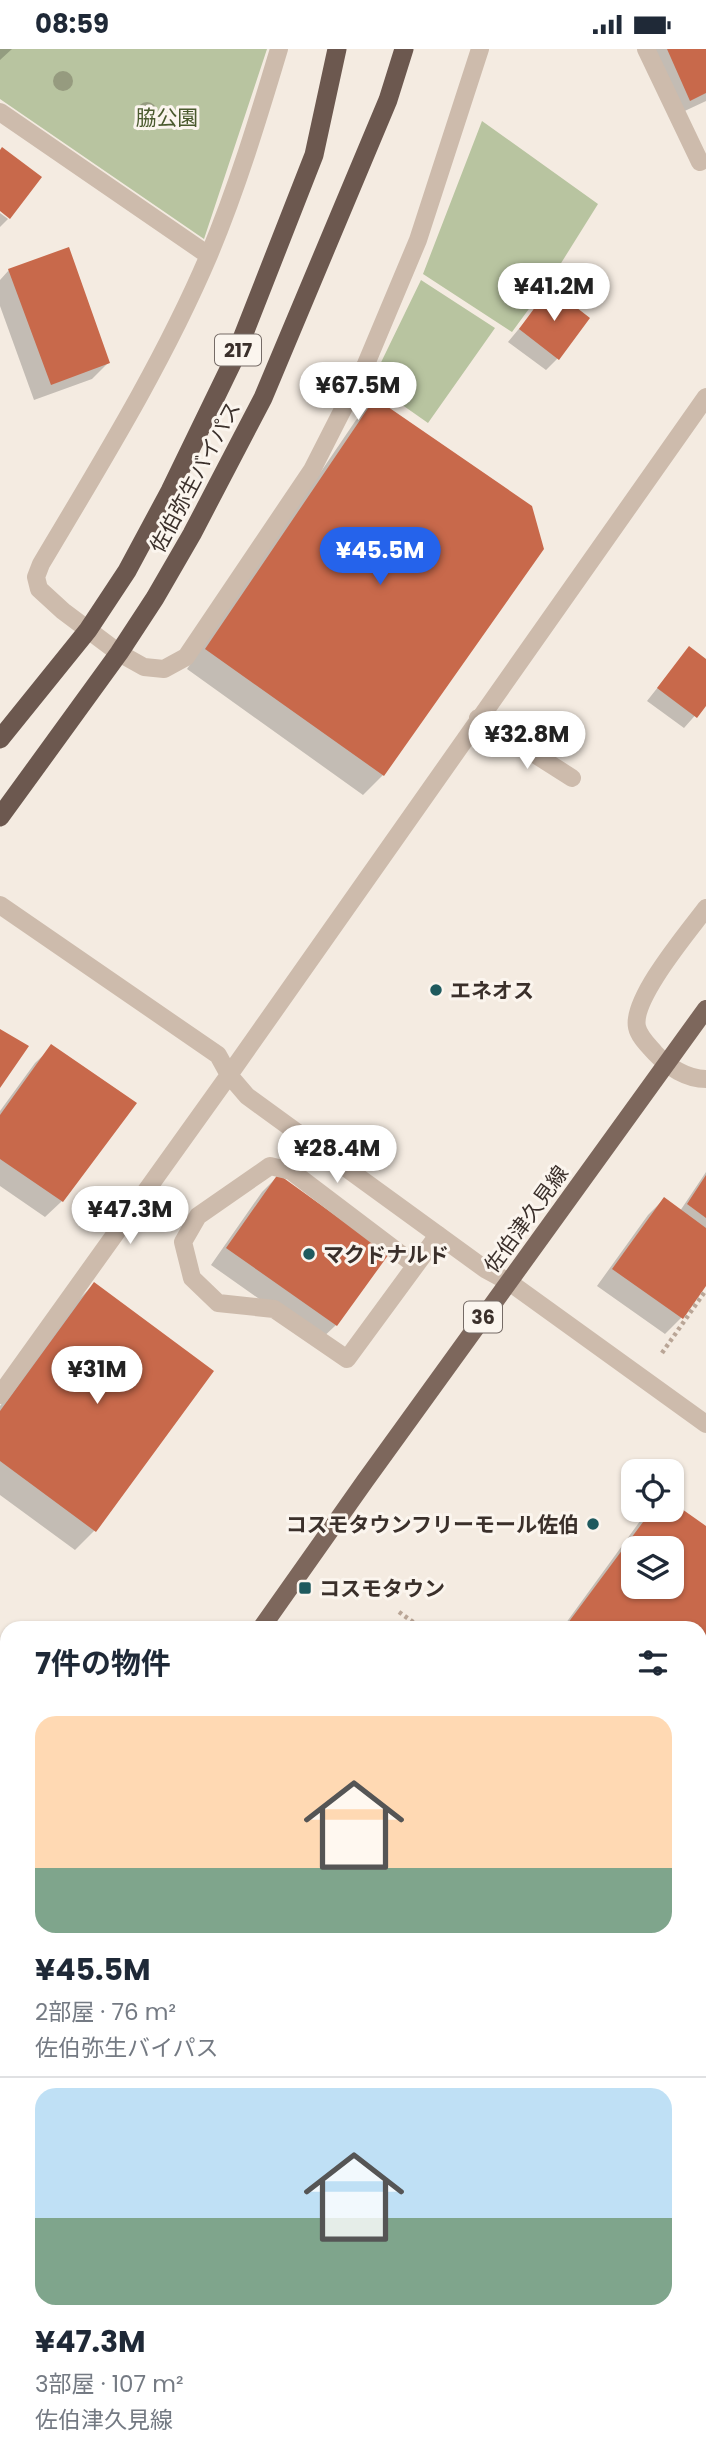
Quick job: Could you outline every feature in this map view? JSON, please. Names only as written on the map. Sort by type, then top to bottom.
[{"type":"highway","name":"佐伯弥生バイパス","points":[[0,739],[88,630],[127,571],[170,492],[234,359],[314,155],[337,49]]},
{"type":"highway","name":"佐伯弥生バイパス","points":[[0,817],[120,653],[192,534],[263,398],[388,100],[404,49]]},
{"type":"main road","name":"佐伯津久見線","points":[[266,1621],[706,1009]]},
{"type":"street","points":[[279,49],[252,141],[208,255],[155,367],[41,563],[36,577],[39,589],[88,630],[144,667],[164,669],[186,657],[312,470],[366,364],[418,240],[480,49]]},
{"type":"street","points":[[646,49],[700,162]]},
{"type":"street","points":[[0,112],[208,255]]},
{"type":"street","points":[[0,1395],[229,1075],[706,397]]},
{"type":"street","points":[[478,718],[572,778]]},
{"type":"street","points":[[0,905],[218,1055],[229,1075],[247,1097],[706,1424]]},
{"type":"street","points":[[706,908],[664,964],[637,1011],[637,1028],[665,1064],[695,1079],[706,1079]]},
{"type":"street","points":[[415,1265],[291,1171],[270,1166],[198,1216],[183,1242],[192,1278],[218,1303],[274,1309],[347,1359],[438,1235]]},
{"type":"path","points":[[662,1353],[706,1290]]},
{"type":"path","points":[[399,1612],[412,1621]]},
{"type":"green space","name":"脇公園","points":[[0,49],[267,49],[204,239],[0,99]]},
{"type":"green space","points":[[482,121],[598,204],[553,276],[512,332],[423,274]]},
{"type":"green space","points":[[421,280],[495,328],[428,423],[371,383]]},
{"type":"building","points":[[667,49],[706,49],[706,93],[690,101]]},
{"type":"building","points":[[2,147],[42,177],[10,219],[0,211]]},
{"type":"building","points":[[69,247],[110,363],[51,385],[8,269]]},
{"type":"building","points":[[550,287],[590,318],[559,360],[519,329]]},
{"type":"building","points":[[375,398],[532,506],[544,549],[384,776],[205,649]]},
{"type":"building","points":[[689,646],[706,659],[706,706],[697,718],[657,688]]},
{"type":"building","points":[[0,1029],[29,1046],[0,1088]]},
{"type":"building","points":[[51,1044],[137,1103],[63,1202],[0,1159],[0,1115]]},
{"type":"building","points":[[278,1174],[389,1254],[337,1326],[226,1248]]},
{"type":"building","points":[[706,1175],[706,1218],[687,1204]]},
{"type":"building","points":[[664,1197],[706,1228],[706,1286],[683,1319],[612,1269]]},
{"type":"building","points":[[94,1282],[214,1371],[96,1532],[0,1461],[0,1411]]},
{"type":"building","points":[[684,1510],[706,1526],[706,1621],[569,1621],[621,1552],[621,1599],[684,1599],[684,1536],[633,1536],[643,1522],[684,1522]]},
{"type":"place","name":"エネオス","points":[[436,990]]},
{"type":"place","name":"マクドナルド","points":[[309,1254]]},
{"type":"place","name":"コスモタウンフリーモール佐伯","points":[[593,1524]]},
{"type":"place","name":"コスモタウン","points":[[305,1588]]}]
